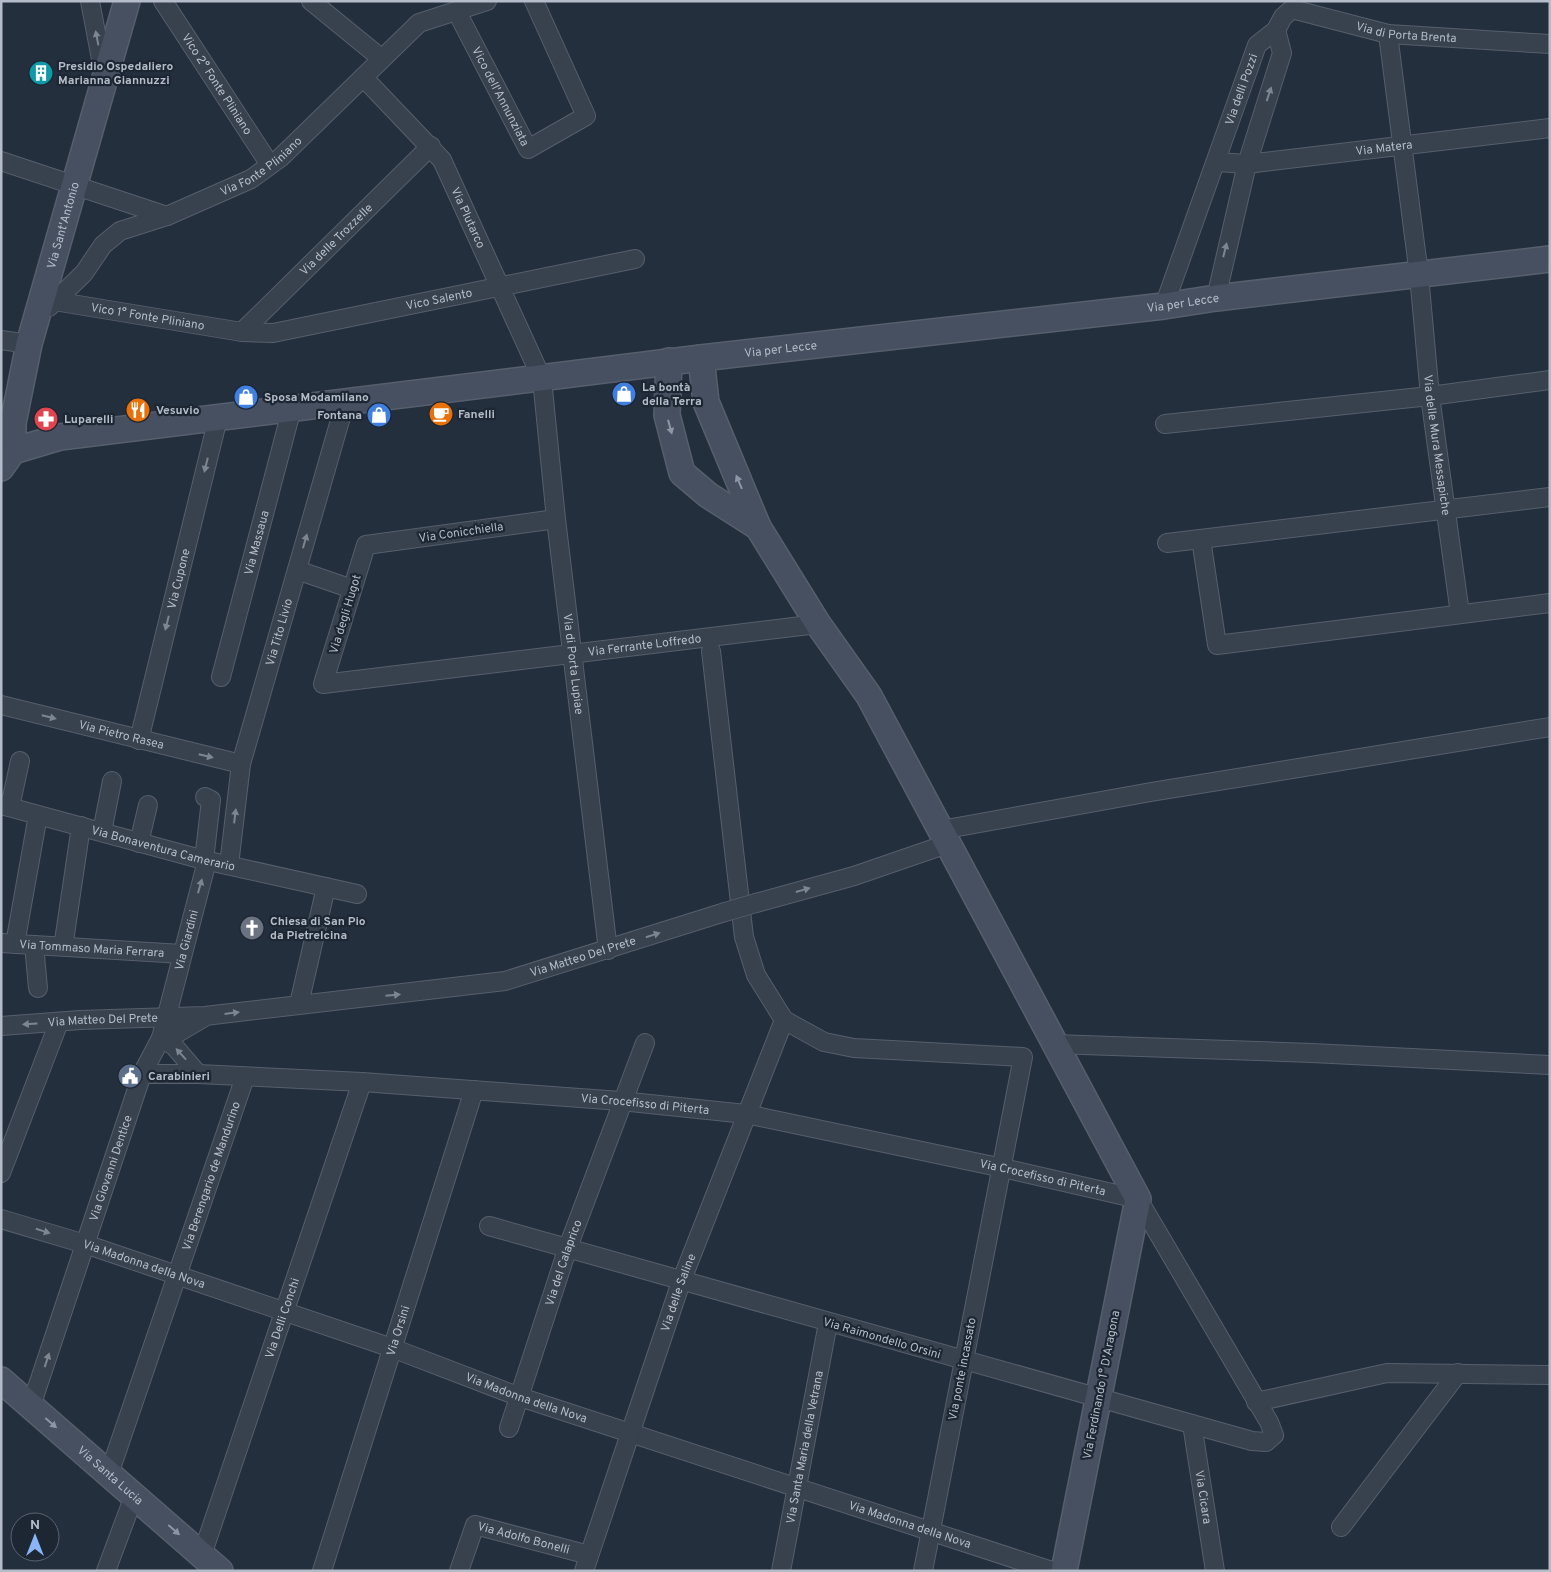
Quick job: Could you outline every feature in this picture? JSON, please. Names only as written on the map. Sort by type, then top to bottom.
[{"type":"street","points":[[90,1],[104,76]]},
{"type":"street","name":"Via Sant'Antonio","points":[[7,459],[7,422],[104,76],[127,1]]},
{"type":"street","name":"Vico 2° Fonte Pliniano","points":[[163,1],[270,165]]},
{"type":"street","points":[[310,1],[382,59]]},
{"type":"street","name":"Via Fonte Pliniano","points":[[31,334],[54,301],[84,273],[103,245],[120,231],[167,216],[251,179],[270,165],[419,23],[487,1]]},
{"type":"street","name":"Vico dell'Annunziata","points":[[457,12],[528,149],[586,116],[534,1]]},
{"type":"street","name":"Via di Porta Brenta","points":[[1276,30],[1283,17],[1292,9],[1388,34],[1550,44]]},
{"type":"street","points":[[1216,298],[1247,164],[1282,53],[1276,30]]},
{"type":"street","name":"Via delli Pozzi","points":[[1164,306],[1257,45],[1276,30]]},
{"type":"street","name":"Via delle Mura Messapiche","points":[[1388,34],[1418,276],[1430,396],[1460,614]]},
{"type":"street","name":"Via Plutarco","points":[[363,77],[432,146],[442,160],[542,379]]},
{"type":"street","name":"Via Matera","points":[[1216,162],[1247,164],[1550,128]]},
{"type":"street","name":"Via delle Trozzelle","points":[[242,332],[432,146]]},
{"type":"street","points":[[1,161],[167,216]]},
{"type":"street","name":"Vico Salento","points":[[242,332],[273,332],[635,259]]},
{"type":"street","name":"Via per Lecce","points":[[7,459],[60,437],[701,358],[1164,306],[1216,298],[1418,276],[1550,259]]},
{"type":"street","name":"Vico 1° Fonte Pliniano","points":[[54,301],[242,332]]},
{"type":"street","points":[[1,340],[31,334]]},
{"type":"street","points":[[701,358],[706,402],[758,527],[818,624],[869,696],[1138,1199],[1256,1402],[1387,1374],[1550,1375]]},
{"type":"street","points":[[668,362],[667,415],[682,474],[708,495],[758,527]]},
{"type":"street","name":"Via di Porta Lupiae","points":[[542,379],[556,519],[608,950]]},
{"type":"street","points":[[1165,424],[1430,396],[1550,380]]},
{"type":"street","name":"Via Tito Livio","points":[[229,865],[241,764],[346,403]]},
{"type":"street","name":"Via Massaua","points":[[220,677],[292,408]]},
{"type":"street","name":"Via Cupone","points":[[139,740],[218,418]]},
{"type":"street","points":[[1167,543],[1550,497]]},
{"type":"street","name":"Via Conicchiella","points":[[366,545],[556,519]]},
{"type":"street","points":[[1201,539],[1217,645],[1550,604]]},
{"type":"street","name":"Via degli Hugot","points":[[323,684],[366,545]]},
{"type":"street","points":[[297,570],[352,589]]},
{"type":"street","name":"Via Ferrante Loffredo","points":[[323,684],[572,652],[818,624]]},
{"type":"street","points":[[711,651],[744,937],[756,975],[784,1020]]},
{"type":"street","name":"Via Pietro Rasea","points":[[1,705],[241,764]]},
{"type":"street","name":"Via Matteo Del Prete","points":[[1,1026],[205,1016],[299,1004],[435,991],[505,981],[725,912],[854,876],[944,837],[1151,792],[1550,727]]},
{"type":"street","points":[[6,806],[20,761]]},
{"type":"street","points":[[102,832],[112,781]]},
{"type":"street","name":"Via Giardini","points":[[166,1018],[205,860],[211,800],[205,797]]},
{"type":"street","points":[[139,843],[148,805]]},
{"type":"street","name":"Via Bonaventura Camerario","points":[[6,806],[205,860],[357,894]]},
{"type":"street","points":[[8,943],[38,814]]},
{"type":"street","points":[[64,941],[81,826]]},
{"type":"street","points":[[299,1004],[326,887]]},
{"type":"street","name":"Via Tommaso Maria Ferrara","points":[[8,943],[182,954]]},
{"type":"street","points":[[34,945],[38,988]]},
{"type":"street","name":"Via Matteo Del Prete","points":[[161,1038],[176,1034],[205,1016]]},
{"type":"street","name":"Via Giovanni Dentice","points":[[31,1406],[142,1074],[161,1038],[166,1018]]},
{"type":"street","name":"Via delle Saline","points":[[587,1563],[682,1282],[784,1020]]},
{"type":"street","name":"Via ponte incassato","points":[[784,1020],[824,1042],[854,1048],[1023,1057],[1003,1168],[963,1361],[923,1571]]},
{"type":"street","points":[[1,1174],[59,1022]]},
{"type":"street","points":[[161,1038],[174,1046],[198,1074]]},
{"type":"street","name":"Via del Calaprico","points":[[509,1428],[568,1247],[621,1101],[645,1043]]},
{"type":"street","points":[[1054,1044],[1312,1053],[1550,1065]]},
{"type":"street","name":"Via Crocefisso di Piterta","points":[[142,1074],[198,1074],[362,1082],[621,1101],[746,1114],[1003,1168],[1138,1199]]},
{"type":"street","name":"Via Berengario de Mandurino","points":[[109,1474],[179,1276],[245,1077]]},
{"type":"street","name":"Via Delli Conchi","points":[[211,1563],[285,1311],[362,1082]]},
{"type":"street","name":"Via Orsini","points":[[322,1571],[474,1090]]},
{"type":"street","name":"Via Ferdinando 1° D'Aragona","points":[[1064,1571],[1138,1199]]},
{"type":"street","name":"Via Madonna della Nova","points":[[1,1219],[86,1244],[285,1311],[392,1348],[520,1397],[798,1486],[1052,1571]]},
{"type":"street","name":"Via Raimondello Orsini","points":[[489,1226],[1252,1442],[1266,1442],[1274,1436],[1269,1422],[1256,1402]]},
{"type":"street","name":"Via Santa Maria della Vetrana","points":[[781,1571],[828,1323]]},
{"type":"street","points":[[1341,1528],[1458,1373]]},
{"type":"street","name":"Via Santa Lucia","points":[[1,1380],[211,1563]]},
{"type":"street","name":"Via Cicara","points":[[1192,1424],[1214,1571]]},
{"type":"street","points":[[106,1571],[134,1496]]},
{"type":"street","name":"Via Adolfo Bonelli","points":[[459,1571],[475,1525],[587,1563]]},
{"type":"place","name":"Presidio Ospedaliero Marianna Giannuzzi","points":[[41,73]]},
{"type":"place","name":"La bontà della Terra","points":[[624,394]]},
{"type":"place","name":"Sposa Modamilano","points":[[246,397]]},
{"type":"place","name":"Vesuvio","points":[[138,410]]},
{"type":"place","name":"Fanelli","points":[[441,414]]},
{"type":"place","name":"Fontana","points":[[379,415]]},
{"type":"place","name":"Luparelli","points":[[46,419]]},
{"type":"place","name":"Chiesa di San Pio da Pietrelcina","points":[[252,928]]},
{"type":"place","name":"Carabinieri","points":[[130,1076]]}]
